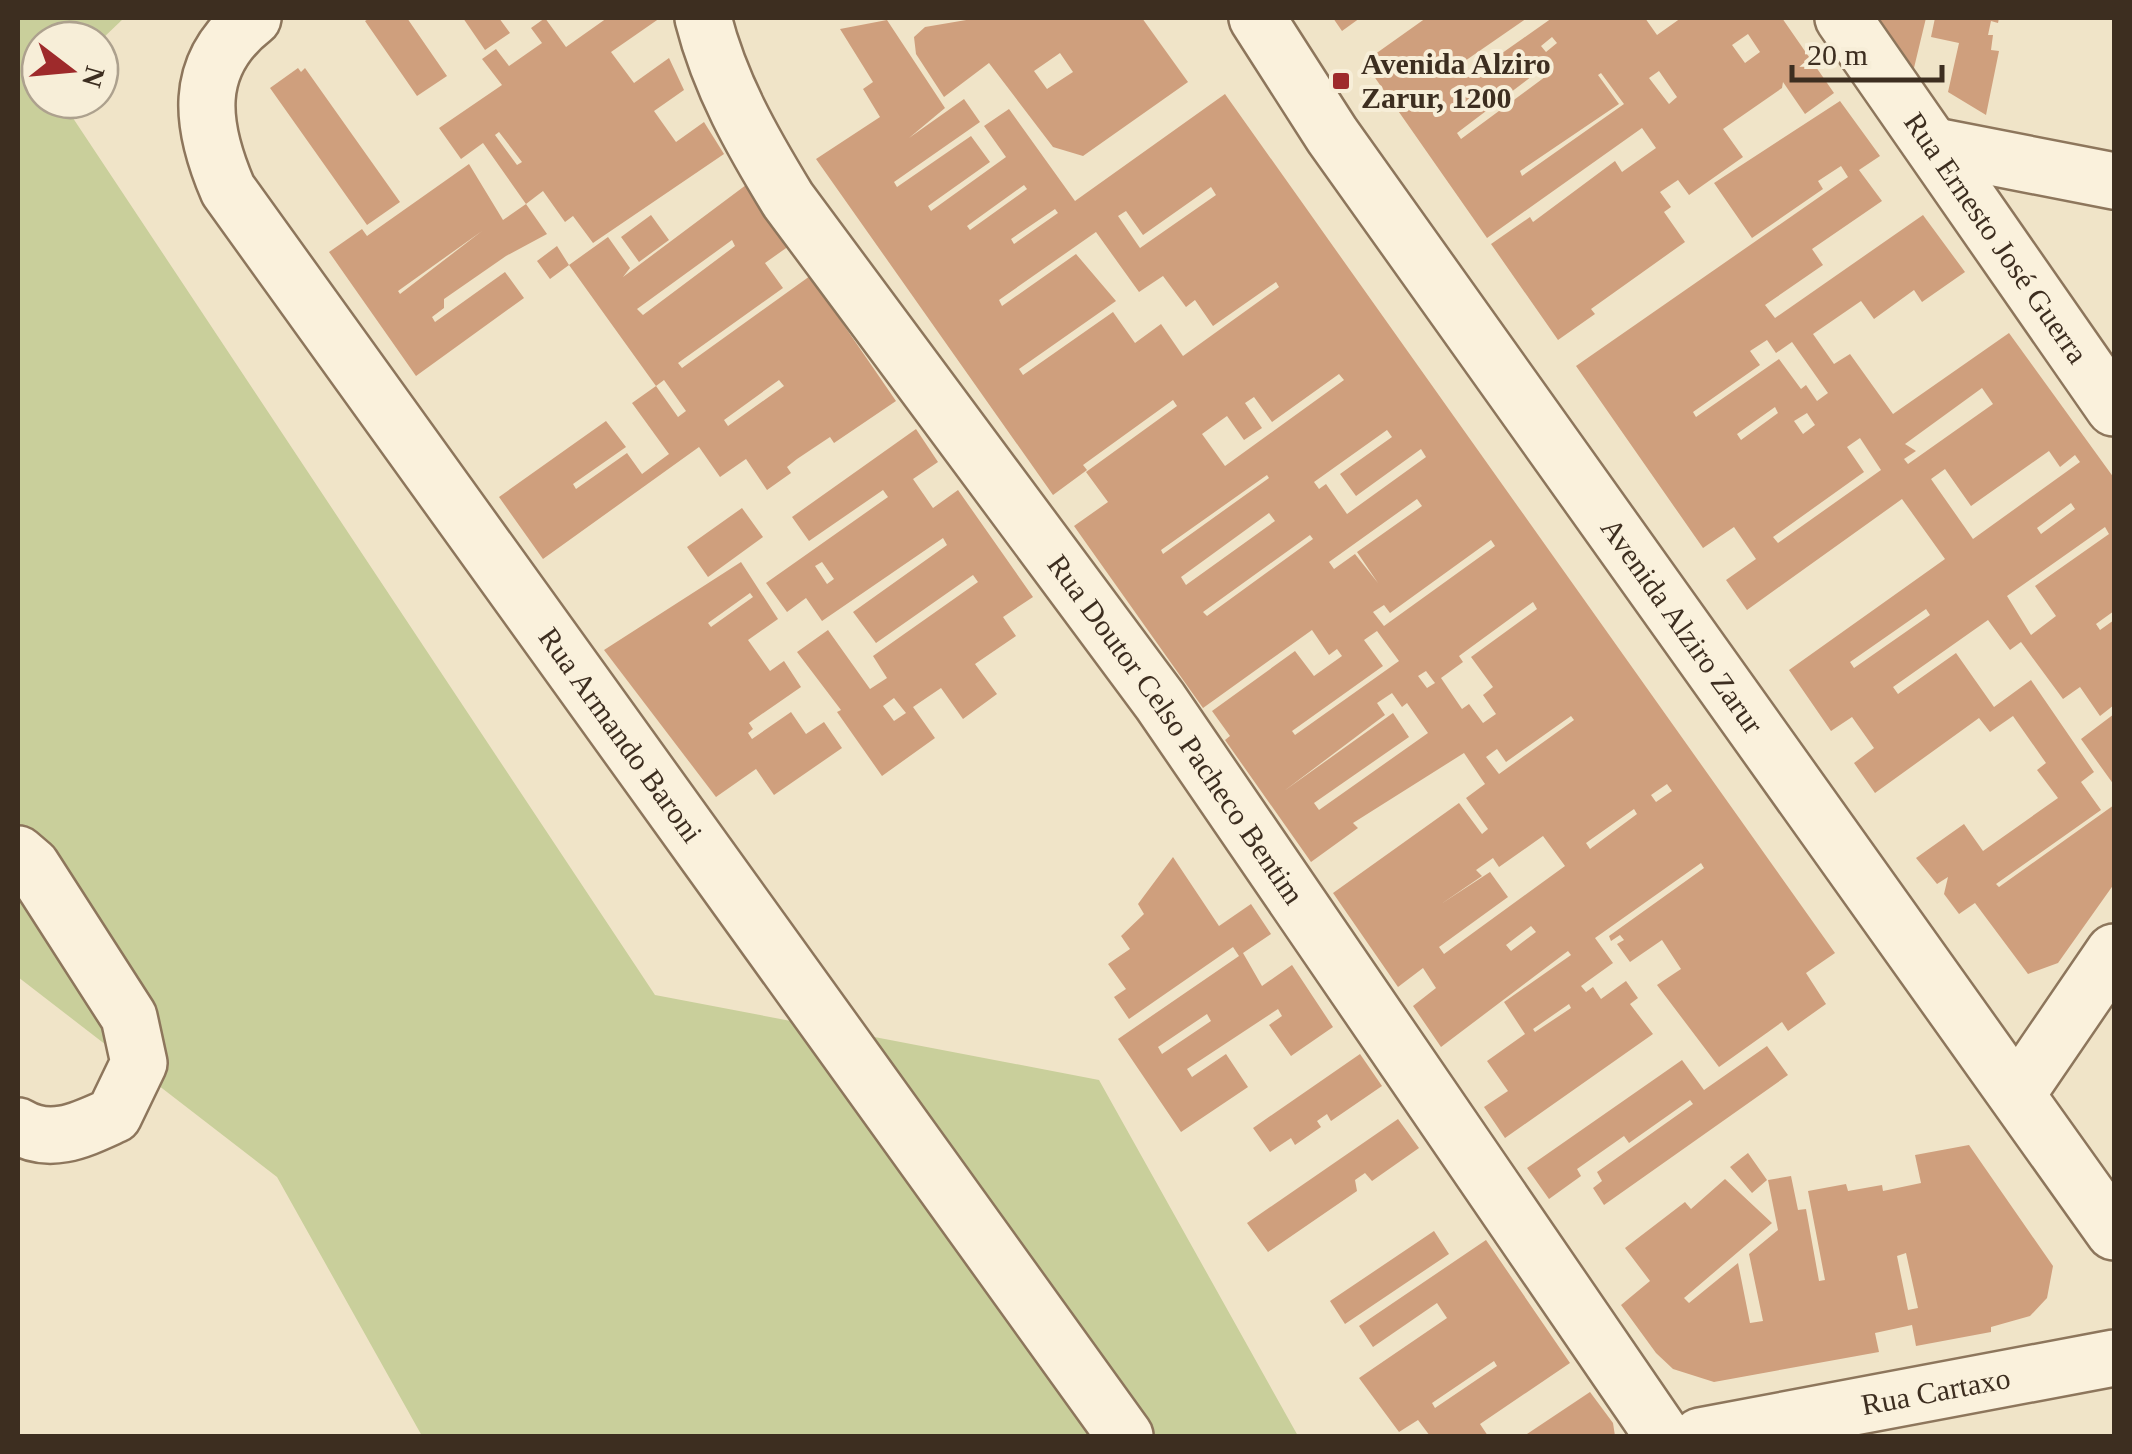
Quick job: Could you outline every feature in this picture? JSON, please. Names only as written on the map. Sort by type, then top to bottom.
[{"type":"street","name":"Rua Armando Baroni","points":[[253,18],[220,58],[203,102],[208,143],[228,190],[1125,1436]]},
{"type":"street","name":"Rua Doutor Celso Pacheco Bentim","points":[[703,18],[715,64],[738,114],[788,200],[1160,701],[1662,1436]]},
{"type":"street","name":"Avenida Alziro Zarur","points":[[1257,18],[1332,134],[2114,1232]]},
{"type":"street","name":"Rua Ernesto José Guerra","points":[[1843,18],[2114,408]]},
{"type":"street","points":[[1935,146],[2114,181]]},
{"type":"street","points":[[18,854],[32,866],[128,1018],[139,1063],[114,1115],[67,1136],[27,1132],[18,1126]]},
{"type":"street","points":[[2017,1094],[2114,952]]},
{"type":"street","name":"Rua Cartaxo","points":[[1700,1436],[2114,1358]]},
{"type":"green space","points":[[18,18],[124,18],[120,22],[20,20],[20,120],[74,120],[655,995],[1099,1080],[1298,1436],[422,1436],[277,1177],[18,977]]},
{"type":"building","points":[[407,18],[447,76],[417,96],[365,21]]},
{"type":"building","points":[[463,18],[499,18],[510,33],[485,50]]},
{"type":"building","points":[[545,18],[566,47],[607,18],[660,18],[611,52],[634,83],[669,58],[684,90],[654,111],[676,142],[704,122],[724,154],[593,243],[573,216],[565,222],[543,191],[526,204],[483,143],[461,159],[439,128],[502,85],[482,59],[496,49],[509,66],[542,43],[531,28]],"holes":[[[499,132],[522,162],[517,165],[495,135]]]},
{"type":"building","points":[[978,18],[1142,18],[1188,82],[1083,156],[1053,147],[989,63],[944,97],[916,54],[914,37],[925,27]],"holes":[[[1060,53],[1073,72],[1047,89],[1034,71]]]},
{"type":"building","points":[[1333,18],[1360,18],[1342,31]]},
{"type":"building","points":[[1426,18],[1527,18],[1462,63],[1471,75],[1552,18],[1645,18],[1657,35],[1681,18],[1782,18],[1834,93],[1805,114],[1783,82],[1782,88],[1723,129],[1743,157],[1689,195],[1678,180],[1660,192],[1671,207],[1664,212],[1685,242],[1591,309],[1595,314],[1558,340],[1491,244],[1530,217],[1533,222],[1615,161],[1622,172],[1656,148],[1642,128],[1487,238],[1364,62]],"holes":[[[1748,34],[1760,52],[1745,63],[1732,45]],[[1552,37],[1557,43],[1546,52],[1541,46]],[[1548,64],[1553,71],[1461,139],[1457,133]],[[1659,71],[1677,97],[1669,104],[1649,78]],[[1601,73],[1624,104],[1522,176],[1520,171],[1619,104],[1598,75]]]},
{"type":"building","points":[[1880,18],[1926,18],[1913,72],[1878,22]]},
{"type":"building","points":[[1935,18],[1999,18],[1998,23],[1991,21],[1988,35],[1993,35],[1991,50],[1999,51],[1986,115],[1948,92],[1959,43],[1931,37]]},
{"type":"building","points":[[887,20],[945,108],[909,138],[964,99],[980,122],[894,182],[897,187],[971,136],[990,162],[928,206],[931,211],[1006,157],[984,126],[1009,109],[1075,201],[1225,94],[1835,953],[1806,973],[1826,1004],[1788,1031],[1782,1022],[1719,1067],[1657,985],[1681,969],[1662,940],[1630,962],[1617,944],[1624,940],[1620,935],[1611,941],[1609,936],[1704,868],[1701,863],[1595,938],[1613,963],[1581,986],[1586,992],[1593,987],[1601,999],[1626,981],[1638,998],[1630,1004],[1653,1034],[1505,1138],[1484,1107],[1508,1091],[1487,1061],[1525,1034],[1504,1002],[1571,955],[1568,951],[1441,1047],[1413,1006],[1436,988],[1423,968],[1398,987],[1333,893],[1459,803],[1482,834],[1488,829],[1466,798],[1485,784],[1464,753],[1353,823],[1358,828],[1311,862],[1225,740],[1230,736],[1212,711],[1295,651],[1314,676],[1342,656],[1337,649],[1329,655],[1312,630],[1203,708],[1074,526],[1108,502],[1086,472],[1177,406],[1173,400],[1083,465],[1087,470],[1053,495],[816,159],[880,117],[863,89],[873,82],[840,29]],"holes":[[[1024,185],[1027,189],[970,230],[967,226]],[[1211,187],[1216,195],[1140,248],[1118,216],[1126,211],[1143,235]],[[1055,209],[1058,213],[1014,244],[1011,239]],[[1096,232],[1139,292],[1163,276],[1186,307],[1195,300],[1213,326],[1276,282],[1279,287],[1183,356],[1161,324],[1135,343],[1113,312],[1023,375],[1019,369],[1116,301],[1076,254],[1002,306],[999,300]],[[1339,374],[1344,380],[1225,466],[1202,434],[1227,416],[1244,440],[1262,428],[1245,403],[1254,397],[1272,422]],[[1387,430],[1392,437],[1340,474],[1356,496],[1421,449],[1426,457],[1347,514],[1326,484],[1319,489],[1314,482]],[[1267,475],[1269,478],[1163,554],[1161,550]],[[1417,499],[1422,506],[1357,552],[1378,583],[1355,554],[1334,569],[1329,562]],[[1269,513],[1275,521],[1186,585],[1181,577]],[[1310,535],[1313,539],[1207,616],[1203,612]],[[1491,540],[1495,546],[1384,626],[1373,612],[1384,605],[1390,613]],[[1533,602],[1537,609],[1471,657],[1493,687],[1483,695],[1496,714],[1483,723],[1469,704],[1462,709],[1441,678],[1463,662],[1459,656]],[[1377,631],[1399,661],[1295,735],[1292,731],[1383,666],[1364,640]],[[1426,671],[1435,683],[1427,688],[1418,676]],[[1392,693],[1402,707],[1407,703],[1428,733],[1319,810],[1314,803],[1409,737],[1393,713],[1284,791],[1385,715],[1377,703]],[[1571,716],[1574,720],[1499,774],[1486,757],[1497,749],[1506,762]],[[1667,784],[1672,791],[1656,802],[1651,795]],[[1634,809],[1637,814],[1590,849],[1586,843]],[[1543,836],[1565,866],[1444,954],[1439,947],[1508,897],[1490,872],[1441,904],[1482,876],[1476,870],[1493,858],[1499,867]],[[1531,926],[1536,932],[1511,951],[1506,945]],[[1569,1004],[1571,1008],[1535,1032],[1533,1029]]]},
{"type":"building","points":[[298,68],[301,72],[305,68],[400,202],[367,225],[270,88]]},
{"type":"building","points":[[1840,101],[1880,156],[1859,170],[1882,201],[1812,249],[1823,265],[1765,305],[1775,318],[1923,215],[1965,272],[1922,302],[1914,290],[1874,319],[1861,301],[1813,334],[1834,364],[1850,354],[1893,414],[2009,333],[2114,478],[2114,611],[2096,624],[2100,630],[2114,620],[2114,705],[2100,716],[2080,687],[2063,699],[2021,642],[2010,650],[1988,620],[1893,687],[1898,694],[1956,653],[1994,707],[2031,680],[2094,772],[2081,782],[2101,810],[1996,884],[1999,887],[2114,805],[2114,884],[2058,963],[2028,974],[1975,903],[1959,914],[1944,894],[1948,877],[1937,884],[1916,858],[1964,824],[1983,851],[2058,798],[2037,770],[2046,763],[2013,716],[1990,732],[1979,718],[1875,793],[1854,763],[1874,748],[1852,717],[1831,731],[1789,670],[1945,559],[1902,499],[1747,610],[1726,580],[1756,559],[1734,527],[1703,548],[1576,366],[1848,177],[1841,166],[1818,181],[1823,189],[1752,238],[1714,183]],"holes":[[[1767,340],[1776,353],[1792,342],[1828,393],[1817,401],[1806,385],[1801,389],[1779,359],[1696,417],[1693,412],[1760,365],[1750,351]],[[1982,388],[1993,404],[1908,464],[1904,459],[1916,451],[1905,444]],[[1775,407],[1778,413],[1741,440],[1737,434]],[[1807,413],[1815,425],[1803,434],[1794,421]],[[1860,438],[1881,470],[1778,543],[1773,537],[1864,472],[1847,447]],[[2049,451],[2060,467],[2075,455],[2080,462],[1973,539],[1931,479],[1945,469],[1971,506]],[[2071,503],[2075,509],[2041,534],[2037,528]],[[2105,527],[2109,534],[2035,586],[2056,616],[2031,635],[2007,596]],[[1926,609],[1930,615],[1854,668],[1850,662]]]},
{"type":"building","points":[[469,164],[503,220],[526,204],[547,234],[506,256],[444,299],[444,308],[432,317],[435,322],[505,272],[524,298],[416,376],[329,252],[362,229],[367,236]],"holes":[[[482,231],[400,294],[398,291]]]},
{"type":"building","points":[[746,185],[789,246],[765,263],[783,288],[678,363],[682,368],[810,276],[896,401],[834,443],[830,437],[797,459],[787,467],[791,473],[767,490],[746,459],[720,477],[699,447],[543,559],[499,497],[606,421],[626,447],[573,484],[576,489],[627,453],[642,474],[669,454],[632,403],[656,386],[569,265],[608,237],[630,268],[623,277]],"holes":[[[732,240],[735,246],[643,315],[637,309]],[[664,380],[686,411],[678,417],[656,386]],[[779,380],[784,386],[728,426],[724,420]]]},
{"type":"building","points":[[651,215],[669,240],[639,262],[621,237]]},
{"type":"building","points":[[557,246],[569,265],[550,279],[537,261]]},
{"type":"building","points":[[916,429],[938,462],[913,479],[933,508],[958,490],[1033,597],[1003,617],[1016,636],[975,664],[997,694],[963,719],[941,688],[913,707],[935,738],[882,776],[837,712],[841,710],[797,652],[828,630],[870,689],[887,678],[873,656],[978,582],[973,575],[876,643],[853,612],[947,545],[943,538],[822,621],[806,598],[787,612],[766,583],[888,497],[883,490],[809,541],[792,517]],"holes":[[[822,562],[834,579],[827,584],[815,566]],[[894,698],[906,713],[894,721],[883,706]]]},
{"type":"building","points":[[742,508],[763,537],[708,577],[687,547]]},
{"type":"building","points":[[741,562],[778,619],[748,640],[770,671],[784,661],[801,687],[749,723],[753,729],[748,733],[752,739],[791,712],[806,734],[824,722],[842,748],[774,795],[756,769],[716,797],[604,650]],"holes":[[[750,593],[753,597],[711,627],[708,623]]]},
{"type":"building","points":[[2114,714],[2114,785],[2081,739]]},
{"type":"building","points":[[1173,857],[1219,926],[1251,904],[1271,934],[1243,953],[1262,986],[1292,965],[1333,1027],[1291,1056],[1269,1025],[1282,1016],[1278,1009],[1187,1069],[1192,1077],[1226,1054],[1248,1087],[1181,1132],[1118,1039],[1239,956],[1233,947],[1129,1019],[1114,997],[1126,989],[1108,964],[1130,949],[1121,936],[1144,914],[1138,904]],"holes":[[[1207,1014],[1211,1021],[1162,1054],[1158,1047]]]},
{"type":"building","points":[[1767,1046],[1788,1075],[1604,1205],[1593,1188],[1602,1181],[1597,1172],[1693,1104],[1690,1100],[1629,1143],[1624,1136],[1577,1169],[1581,1176],[1549,1199],[1527,1168],[1682,1060],[1704,1090]]},
{"type":"building","points":[[1360,1054],[1382,1086],[1331,1121],[1327,1114],[1317,1121],[1321,1127],[1295,1145],[1291,1138],[1270,1152],[1253,1128]]},
{"type":"building","points":[[1398,1119],[1419,1148],[1372,1181],[1365,1173],[1355,1180],[1357,1191],[1268,1252],[1247,1223]]},
{"type":"building","points":[[1969,1145],[2053,1266],[2047,1298],[2030,1316],[1991,1327],[1991,1332],[1916,1346],[1912,1325],[1875,1333],[1879,1352],[1714,1382],[1673,1369],[1656,1353],[1621,1305],[1650,1281],[1625,1248],[1685,1202],[1691,1209],[1725,1179],[1772,1223],[1684,1298],[1689,1303],[1738,1263],[1750,1323],[1763,1321],[1749,1254],[1778,1230],[1768,1180],[1791,1176],[1798,1210],[1806,1209],[1819,1281],[1825,1280],[1808,1191],[1846,1184],[1848,1191],[1882,1185],[1883,1191],[1921,1183],[1915,1155]],"holes":[[[1906,1253],[1918,1308],[1908,1310],[1897,1256]]]},
{"type":"building","points":[[1748,1153],[1767,1180],[1752,1193],[1730,1167]]},
{"type":"building","points":[[1434,1231],[1449,1254],[1345,1324],[1330,1301]]},
{"type":"building","points":[[1486,1240],[1570,1363],[1480,1424],[1488,1436],[1430,1436],[1418,1420],[1399,1432],[1359,1378],[1447,1318],[1437,1303],[1373,1347],[1359,1326]],"holes":[[[1494,1361],[1497,1366],[1435,1408],[1432,1403]]]},
{"type":"building","points":[[1590,1392],[1613,1423],[1615,1436],[1524,1436]]},
{"type":"place","name":"Avenida Alziro Zarur, 1200","points":[[1341,81]]}]
